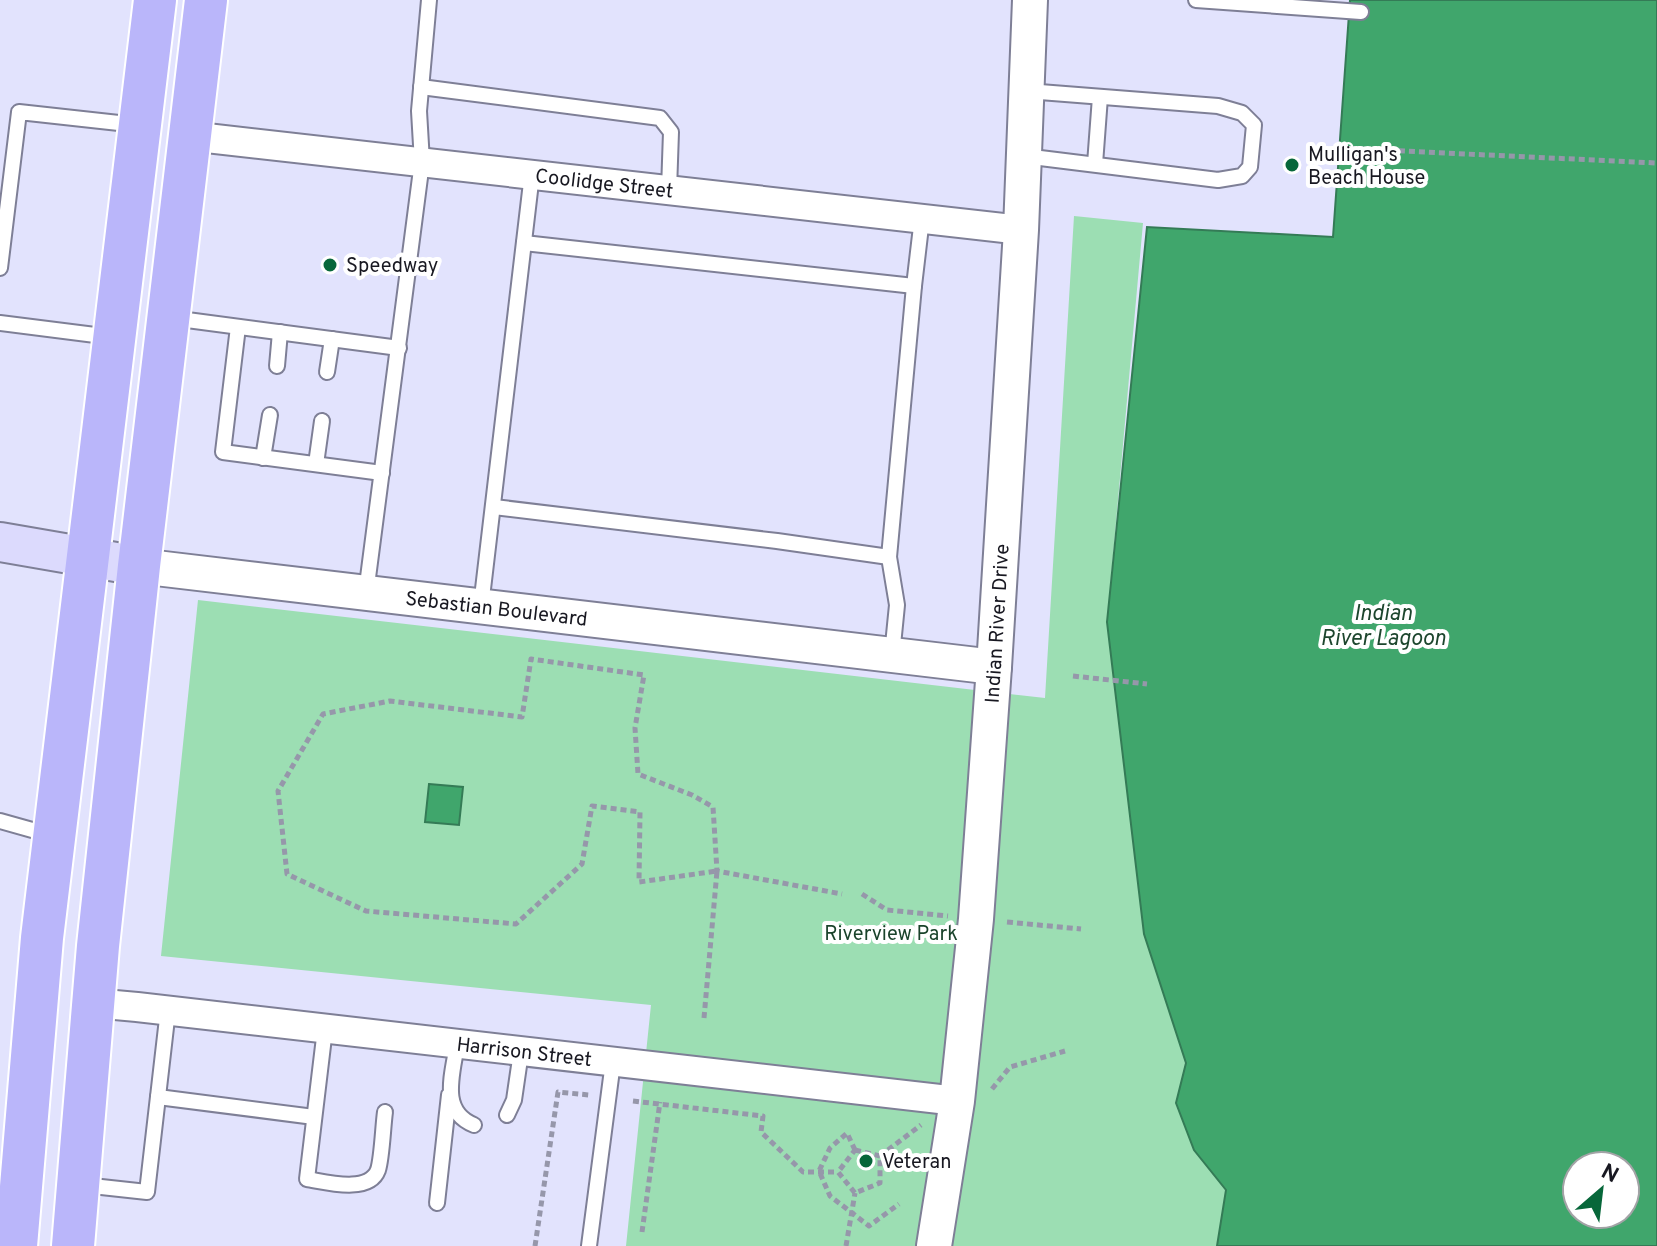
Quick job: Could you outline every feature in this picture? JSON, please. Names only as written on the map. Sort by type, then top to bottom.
[{"type":"main road","points":[[16,1246],[42,938],[155,0]]},
{"type":"main road","points":[[73,1246],[93,1003],[139,566],[206,0]]},
{"type":"main road","name":"Sebastian Boulevard","points":[[0,542],[139,566]]},
{"type":"street","name":"Indian River Drive","points":[[934,1246],[973,1101],[976,919],[1021,230],[1030,0]]},
{"type":"street","name":"Coolidge Street","points":[[189,136],[1021,230]]},
{"type":"street","name":"Sebastian Boulevard","points":[[139,566],[994,667]]},
{"type":"street","name":"Harrison Street","points":[[93,1003],[973,1101]]},
{"type":"lane","points":[[366,593],[422,162],[419,111],[429,0]]},
{"type":"lane","points":[[1196,0],[1361,12]]},
{"type":"lane","points":[[421,87],[660,118],[671,132],[669,190]]},
{"type":"lane","points":[[1024,156],[1218,180],[1242,176],[1250,167],[1254,125],[1242,113],[1218,106],[1026,91]]},
{"type":"lane","points":[[1095,164],[1100,97]]},
{"type":"lane","points":[[0,268],[19,112],[141,126]]},
{"type":"lane","points":[[481,606],[532,174]]},
{"type":"lane","points":[[892,655],[897,605],[889,557],[922,218]]},
{"type":"lane","points":[[524,243],[914,286]]},
{"type":"lane","points":[[168,317],[399,348]]},
{"type":"lane","points":[[0,323],[115,337]]},
{"type":"lane","points":[[238,327],[223,452],[382,473]]},
{"type":"lane","points":[[277,366],[280,332]]},
{"type":"lane","points":[[327,372],[332,339]]},
{"type":"lane","points":[[263,458],[270,415]]},
{"type":"lane","points":[[316,464],[322,421]]},
{"type":"lane","points":[[494,507],[889,557]]},
{"type":"lane","points":[[0,821],[54,836]]},
{"type":"lane","points":[[78,1185],[147,1192],[168,1010]]},
{"type":"lane","points":[[325,1029],[307,1179],[350,1185],[368,1183],[378,1172],[385,1112]]},
{"type":"lane","points":[[437,1203],[457,1044]]},
{"type":"lane","points":[[507,1115],[514,1100],[521,1052]]},
{"type":"lane","points":[[589,1246],[613,1062]]},
{"type":"lane","points":[[449,1095],[455,1112],[474,1125]]},
{"type":"lane","points":[[158,1097],[314,1117]]},
{"type":"path","points":[[1339,148],[1657,163]]},
{"type":"path","points":[[704,1018],[717,871],[713,807],[692,795],[638,774],[635,728],[644,675],[531,659],[522,717],[390,701],[323,714],[278,791],[287,874],[366,911],[516,924],[582,864],[592,806],[640,812],[639,882],[717,871],[842,894]]},
{"type":"path","points":[[1073,676],[1147,684]]},
{"type":"path","points":[[862,894],[887,910],[959,917]]},
{"type":"path","points":[[1005,922],[1081,929]]},
{"type":"path","points":[[973,1101],[992,1087],[1010,1067],[1065,1051]]},
{"type":"path","points":[[535,1246],[558,1092],[592,1096]]},
{"type":"path","points":[[633,1101],[763,1116],[761,1132],[803,1172],[838,1172],[855,1193],[846,1246]]},
{"type":"path","points":[[642,1232],[660,1104]]},
{"type":"path","points":[[855,1150],[880,1156],[925,1123]]},
{"type":"path","points":[[855,1150],[847,1133],[830,1148],[819,1171],[830,1196],[869,1226],[899,1204]]},
{"type":"path","points":[[838,1172],[855,1150]]},
{"type":"path","points":[[855,1193],[880,1183],[880,1156]]},
{"type":"green space","name":"Riverview Park","points":[[1074,216],[1143,223],[1107,622],[1144,934],[1186,1063],[1176,1103],[1194,1150],[1226,1190],[1217,1246],[626,1246],[651,1005],[161,956],[198,600],[1045,698]]},
{"type":"water","name":"Indian River Lagoon","points":[[1350,0],[1657,0],[1657,1246],[1217,1246],[1226,1190],[1194,1150],[1176,1103],[1186,1063],[1144,934],[1107,622],[1147,227],[1333,237]]},
{"type":"water","points":[[429,784],[463,787],[459,825],[425,822]]},
{"type":"place","name":"Mulligan's Beach House","points":[[1292,165]]},
{"type":"place","name":"Speedway","points":[[330,265]]},
{"type":"place","name":"Veteran","points":[[866,1161]]}]
